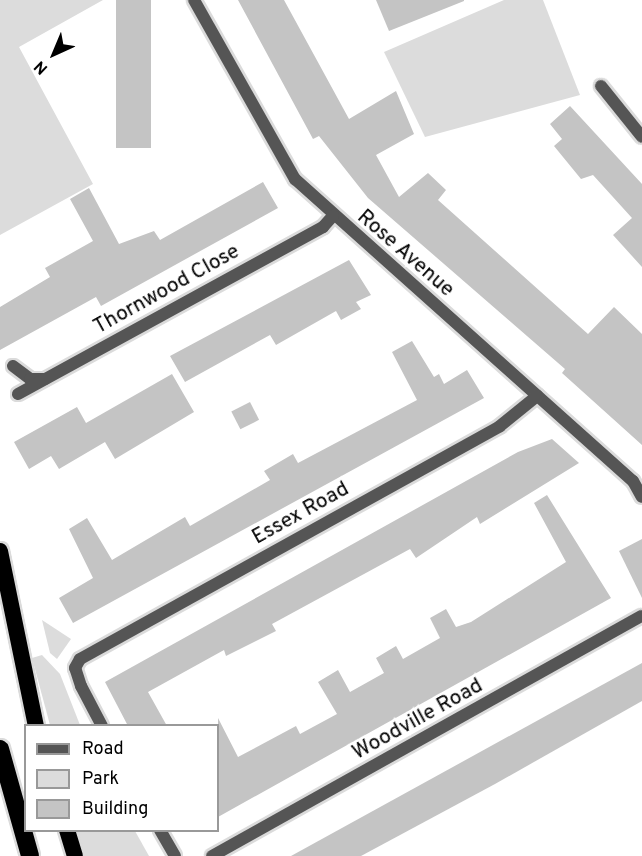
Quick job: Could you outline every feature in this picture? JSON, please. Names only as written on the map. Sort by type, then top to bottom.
[{"type":"highway","points":[[0,551],[36,724]]},
{"type":"highway","points":[[0,749],[30,856]]},
{"type":"highway","points":[[67,832],[75,856]]},
{"type":"street","name":"Rose Avenue","points":[[194,0],[295,179],[333,216],[633,481],[642,497]]},
{"type":"street","points":[[601,86],[642,137]]},
{"type":"street","name":"Thornwood Close","points":[[18,394],[323,227],[333,216]]},
{"type":"street","points":[[13,366],[30,379],[46,379]]},
{"type":"street","name":"Essex Road","points":[[101,724],[81,686],[75,668],[80,659],[500,426],[537,396]]},
{"type":"street","name":"Woodville Road","points":[[212,856],[642,616]]},
{"type":"street","points":[[161,832],[175,856]]},
{"type":"green space","points":[[0,0],[103,0],[19,47],[93,184],[0,235]]},
{"type":"green space","points":[[504,0],[543,0],[580,95],[425,137],[384,52]]},
{"type":"green space","points":[[42,620],[71,639],[57,659],[50,653]]},
{"type":"green space","points":[[42,655],[60,674],[80,724],[50,724],[32,658]]},
{"type":"green space","points":[[77,832],[136,832],[149,856],[84,856]]},
{"type":"building","points":[[116,0],[151,0],[151,148],[116,148]]},
{"type":"building","points":[[238,0],[284,0],[349,119],[396,91],[414,134],[376,155],[399,197],[428,173],[446,190],[438,200],[588,334],[614,307],[642,334],[642,445],[562,373],[565,369],[368,198],[319,136],[313,139]]},
{"type":"building","points":[[376,0],[464,0],[464,1],[389,31]]},
{"type":"building","points":[[570,106],[642,184],[642,267],[613,235],[632,218],[593,175],[581,179],[554,146],[562,139],[550,124]]},
{"type":"building","points":[[263,182],[278,208],[101,306],[96,297],[0,350],[0,307],[50,277],[45,268],[93,241],[70,199],[89,188],[119,244],[154,231],[160,240]]},
{"type":"building","points":[[349,260],[371,295],[356,302],[361,309],[341,320],[336,311],[276,345],[270,335],[185,382],[170,356]]},
{"type":"building","points":[[412,341],[434,377],[439,374],[444,384],[467,370],[484,398],[73,623],[59,598],[93,578],[69,529],[87,518],[112,560],[185,517],[190,526],[270,480],[264,471],[293,454],[298,463],[417,400],[392,352]]},
{"type":"building","points":[[172,374],[194,412],[115,459],[105,442],[59,469],[51,456],[29,469],[14,442],[77,407],[86,423]]},
{"type":"building","points":[[250,402],[259,420],[240,429],[231,412]]},
{"type":"building","points":[[552,439],[579,463],[480,524],[477,517],[416,558],[410,549],[272,624],[276,631],[226,656],[224,650],[148,692],[166,724],[127,724],[105,682],[518,452]]},
{"type":"building","points":[[547,495],[611,598],[219,816],[218,718],[238,757],[296,726],[300,734],[337,714],[318,682],[338,670],[350,692],[384,673],[376,658],[396,646],[403,659],[440,638],[430,618],[446,609],[456,627],[471,622],[566,562],[534,503]]},
{"type":"building","points":[[642,539],[642,598],[619,551]]},
{"type":"building","points":[[642,663],[642,701],[495,784],[361,856],[291,856]]}]
